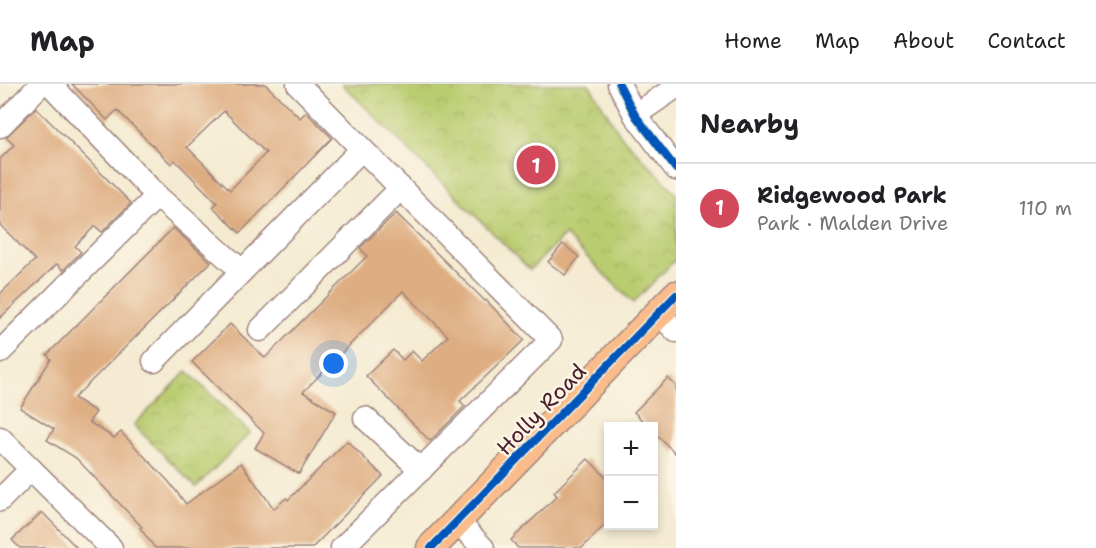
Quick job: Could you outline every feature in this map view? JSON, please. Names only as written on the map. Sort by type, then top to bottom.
[{"type":"main road","name":"Holly Road","points":[[431,548],[670,313]]},
{"type":"street","points":[[0,126],[41,84]]},
{"type":"street","points":[[50,84],[157,196],[242,271]]},
{"type":"street","points":[[298,84],[551,340],[342,548]]},
{"type":"street","points":[[619,84],[635,115],[676,169]]},
{"type":"street","points":[[635,115],[676,87]]},
{"type":"street","points":[[154,361],[362,148]]},
{"type":"street","points":[[260,330],[401,188]]},
{"type":"street","points":[[0,352],[157,196]]},
{"type":"street","points":[[365,418],[421,470]]},
{"type":"street","points":[[0,438],[111,548]]},
{"type":"street","points":[[0,500],[31,469]]},
{"type":"street","points":[[457,521],[483,548]]},
{"type":"green space","points":[[342,84],[589,84],[621,136],[676,193],[676,259],[633,303],[565,235],[530,270]]},
{"type":"green space","points":[[187,371],[250,433],[196,487],[134,425]]},
{"type":"building","points":[[72,84],[265,84],[300,118],[306,112],[332,138],[240,233],[213,207],[217,203],[175,160],[171,164],[117,110],[107,120]],"holes":[[[224,111],[266,153],[230,190],[187,147]]]},
{"type":"building","points":[[36,108],[131,203],[102,232],[95,226],[75,246],[81,252],[63,270],[57,264],[0,318],[0,294],[35,260],[0,225],[0,159],[14,145],[6,137]]},
{"type":"building","points":[[396,213],[524,340],[460,401],[465,406],[430,441],[366,376],[393,350],[403,360],[412,351],[422,361],[448,336],[403,291],[303,392],[336,412],[299,474],[255,448],[264,433],[192,362],[230,324],[265,358],[367,256],[360,248]]},
{"type":"building","points":[[173,228],[211,262],[74,398],[96,412],[89,422],[114,438],[121,432],[169,482],[186,504],[241,463],[274,509],[286,498],[288,500],[347,441],[383,476],[312,548],[155,548],[140,528],[142,527],[76,458],[47,440],[54,429],[20,408],[51,359],[47,355]]},
{"type":"building","points":[[563,244],[579,257],[565,275],[548,262]]},
{"type":"building","points":[[668,378],[676,386],[676,454],[658,436],[658,422],[644,422],[634,412]]},
{"type":"building","points":[[588,459],[604,475],[604,526],[582,548],[518,548],[511,540],[557,496],[554,492]]},
{"type":"building","points":[[42,512],[77,548],[20,548],[12,540]]},
{"type":"cycle path","points":[[619,84],[635,115],[676,169]]},
{"type":"cycle path","points":[[431,548],[676,295]]},
{"type":"place","name":"Ridgewood Park","points":[[536,165]]}]
